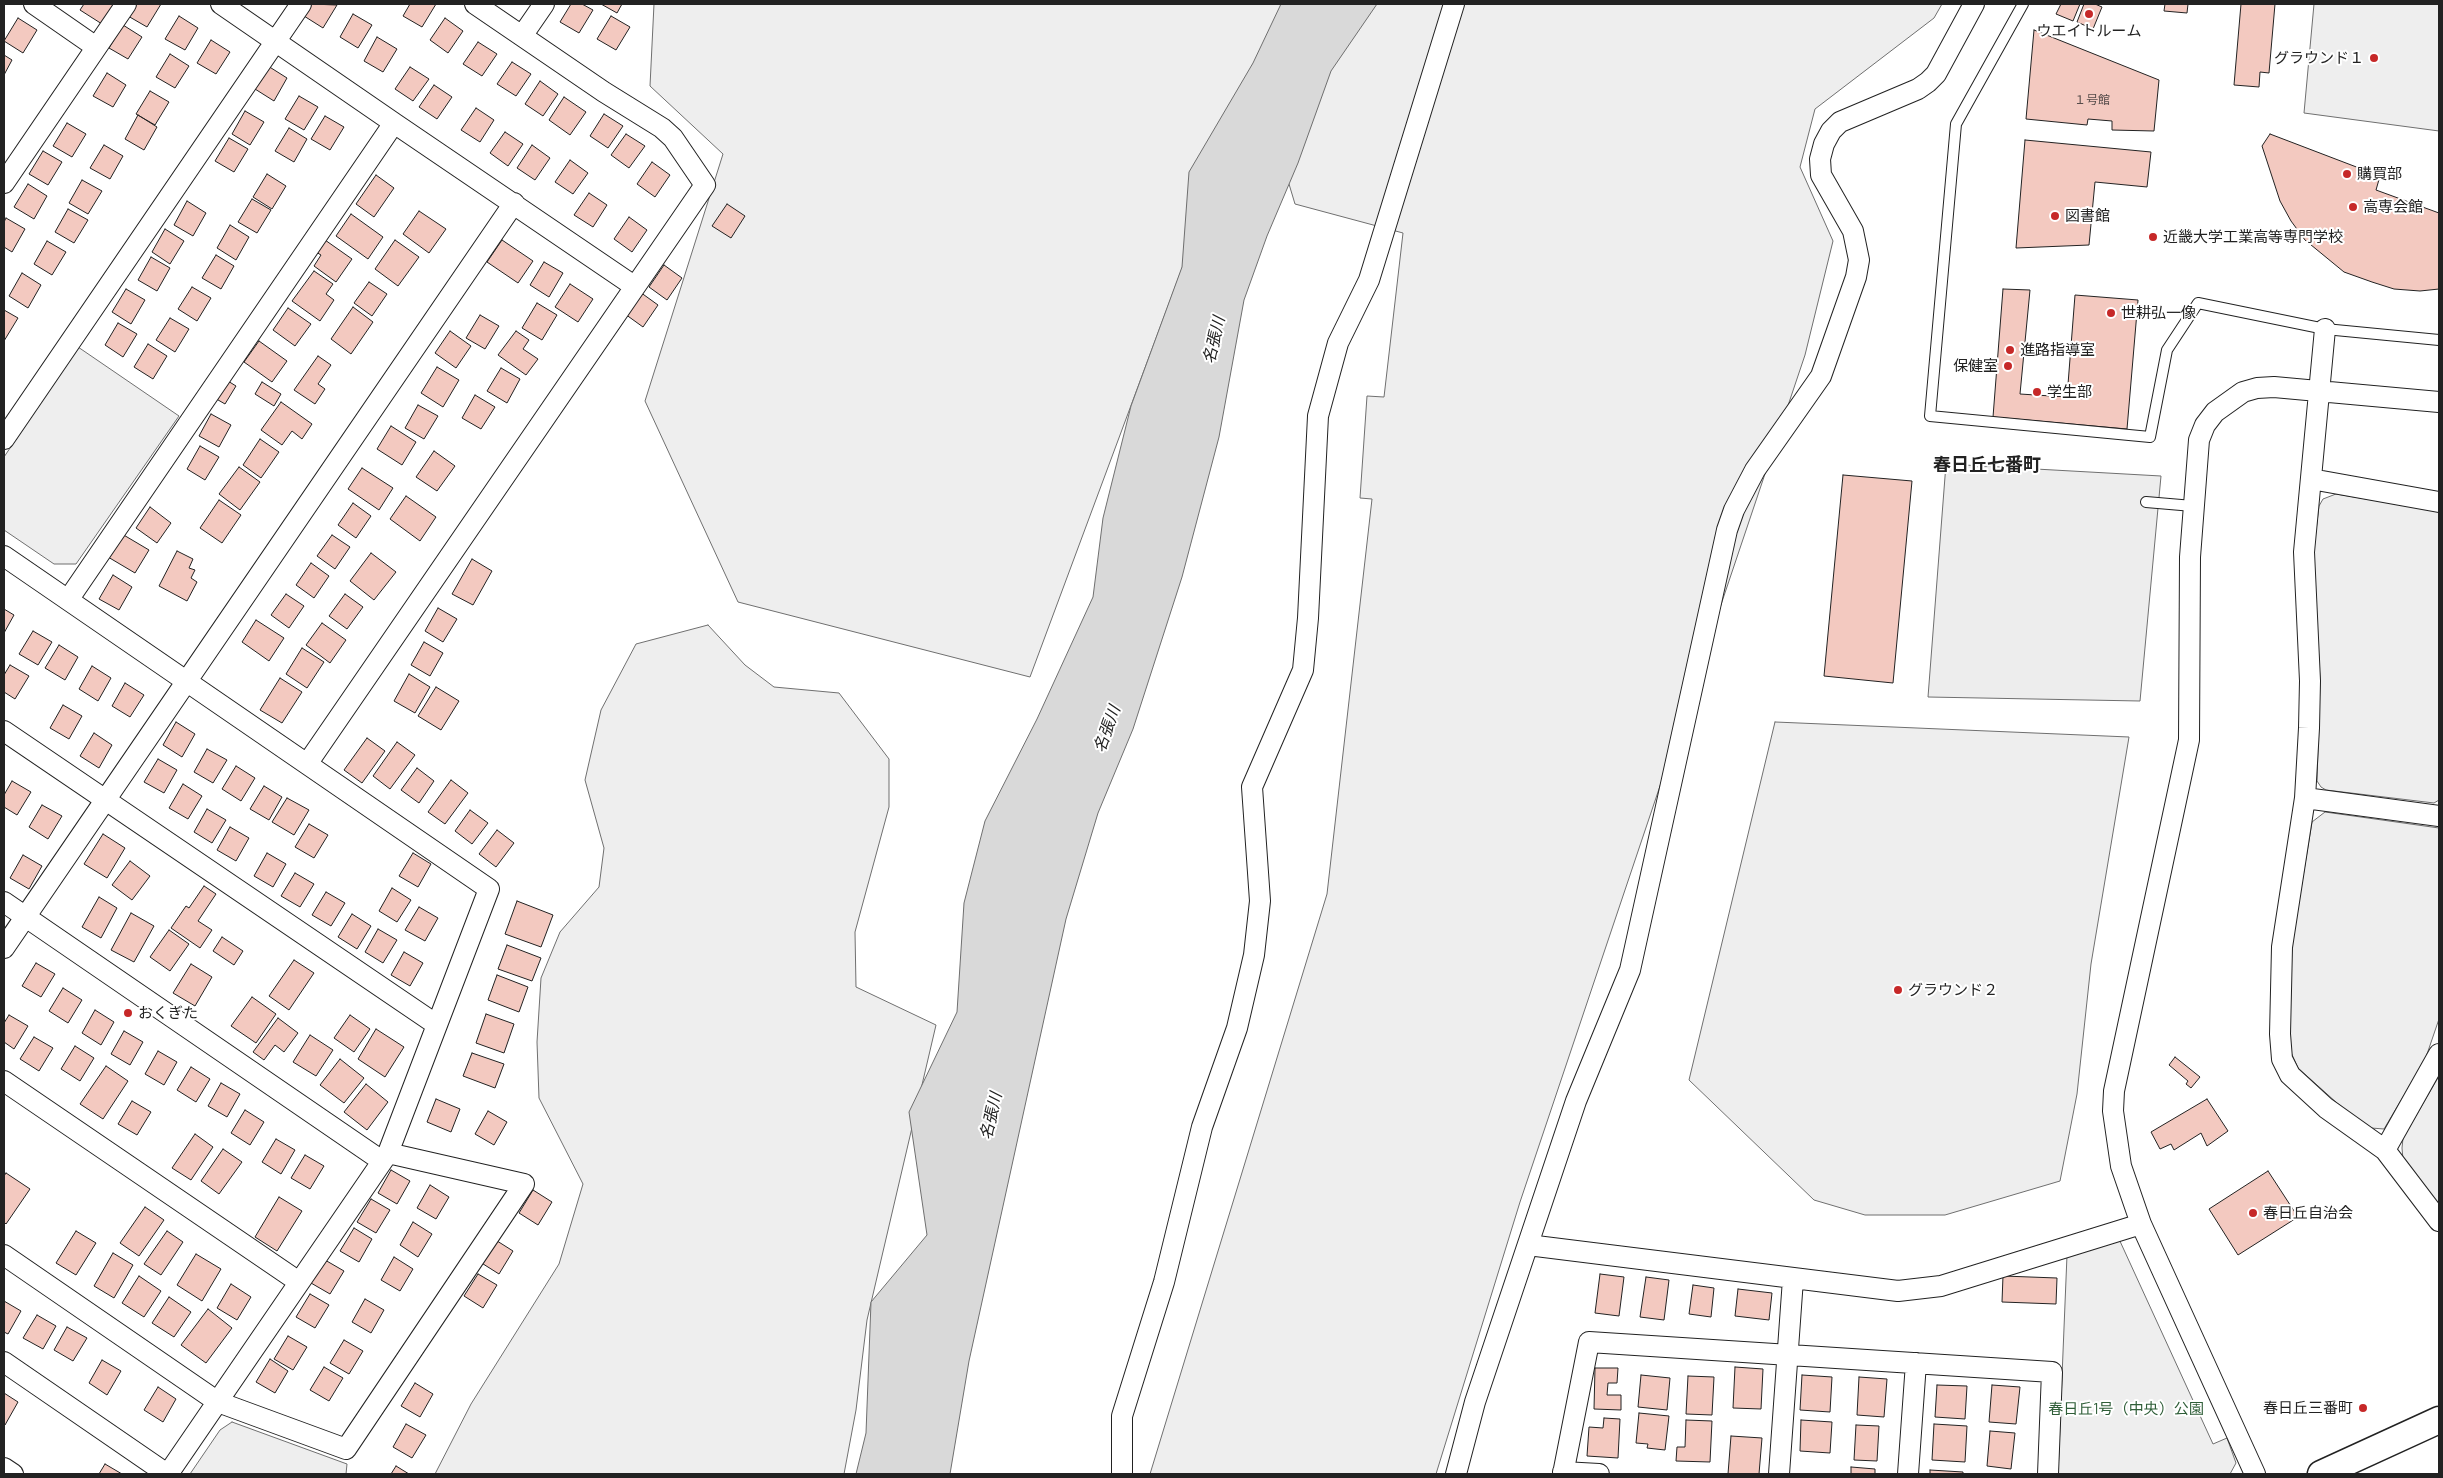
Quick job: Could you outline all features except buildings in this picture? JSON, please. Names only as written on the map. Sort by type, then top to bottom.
[{"type":"street","points":[[34,4],[96,47]]},
{"type":"street","points":[[4,183],[126,4]]},
{"type":"street","points":[[221,4],[634,286]]},
{"type":"street","points":[[4,439],[301,4]]},
{"type":"street","points":[[307,764],[705,185],[673,138],[662,128],[475,4]]},
{"type":"street","points":[[522,36],[544,4]]},
{"type":"street","points":[[1122,1474],[1122,1416],[1164,1282],[1202,1127],[1237,1028],[1254,955],[1260,901],[1252,787],[1303,670],[1308,618],[1318,416],[1338,344],[1369,280],[1454,4]]},
{"type":"street","points":[[1456,1474],[1472,1411],[1576,1101],[1630,970],[1730,523],[1755,470],[1822,376],[1856,277],[1859,260],[1853,231],[1821,175],[1820,159],[1824,144],[1831,131],[1840,122],[1918,89],[1928,82],[1936,74],[1974,4]]},
{"type":"street","points":[[68,600],[394,123]]},
{"type":"street","points":[[4,948],[514,203]]},
{"type":"street","points":[[2325,329],[2304,552],[2310,681],[2305,798],[2282,947],[2280,1034],[2282,1059],[2290,1075],[2326,1108],[2385,1150],[2439,1221]]},
{"type":"street","points":[[2255,1474],[2141,1224],[2121,1166],[2115,1132],[2114,1091],[2189,740],[2190,557],[2192,506],[2199,440],[2205,425],[2215,412],[2243,392],[2257,388],[2318,391],[2439,402]]},
{"type":"street","points":[[2311,479],[2439,502]]},
{"type":"street","points":[[4,556],[489,888],[385,1157],[168,1474],[4,1362]]},
{"type":"street","points":[[4,731],[437,1025]]},
{"type":"street","points":[[2305,798],[2439,816]]},
{"type":"street","points":[[4,902],[385,1157],[524,1184],[346,1449],[218,1402],[4,1254]]},
{"type":"street","points":[[2385,1150],[2439,1054]]},
{"type":"street","points":[[4,1081],[299,1282]]},
{"type":"street","points":[[1528,1245],[1884,1290],[1940,1286],[2141,1224]]},
{"type":"street","points":[[1780,1474],[1793,1279]]},
{"type":"street","points":[[1599,1474],[1563,1473],[1589,1342],[2052,1372],[2048,1474]]},
{"type":"street","points":[[1908,1474],[1916,1362]]},
{"type":"street","points":[[2321,1474],[2439,1420]]},
{"type":"street","points":[[4,1468],[13,1474]]},
{"type":"lane","points":[[2023,4],[1956,124],[1930,416],[2150,437],[2167,350],[2198,303],[2325,329],[2439,340]]},
{"type":"lane","points":[[2146,502],[2192,506]]},
{"type":"green space","points":[[654,4],[1942,4],[1934,18],[1815,109],[1800,167],[1833,241],[1805,355],[1520,1202],[1436,1474],[1150,1474],[1327,894],[1372,499],[1360,498],[1367,396],[1384,397],[1403,233],[1295,204],[1253,64],[1245,99],[1030,677],[738,602],[645,401],[723,154],[650,86]]},
{"type":"green space","name":"グラウンド１","points":[[2314,4],[2439,4],[2439,131],[2304,113]]},
{"type":"green space","points":[[78,347],[179,416],[76,564],[54,564],[4,530],[4,457]]},
{"type":"green space","points":[[2336,494],[2439,511],[2439,800],[2434,803],[2326,790],[2317,781],[2320,680],[2313,555],[2319,506],[2323,499]]},
{"type":"green space","points":[[708,625],[745,665],[774,687],[839,693],[889,759],[889,807],[855,932],[856,987],[936,1025],[867,1320],[856,1410],[844,1474],[435,1474],[471,1404],[559,1264],[583,1184],[539,1098],[537,1042],[541,978],[560,932],[599,887],[604,848],[585,780],[601,710],[636,644]]},
{"type":"green space","name":"グラウンド２","points":[[1775,722],[2129,737],[2091,964],[2077,1094],[2060,1181],[1945,1215],[1865,1215],[1814,1200],[1689,1080]]},
{"type":"green space","points":[[2325,812],[2439,828],[2439,1019],[2425,1060],[2384,1129],[2371,1128],[2356,1120],[2298,1068],[2289,1048],[2291,949],[2312,822]]},
{"type":"green space","points":[[2439,1076],[2439,1204],[2403,1160],[2402,1148],[2403,1138]]},
{"type":"green space","name":"春日丘1号（中央）公園","points":[[2119,1239],[2213,1444],[2227,1438],[2236,1463],[2230,1474],[2058,1474],[2067,1255]]},
{"type":"green space","points":[[232,1422],[347,1464],[346,1474],[190,1474],[220,1430]]},
{"type":"shaded area","points":[[1946,464],[2161,476],[2140,701],[1928,697]]},
{"type":"water","name":"名張川","points":[[1281,4],[1377,4],[1331,71],[1298,163],[1267,236],[1244,300],[1219,437],[1182,577],[1133,729],[1098,813],[1066,919],[969,1361],[950,1474],[856,1474],[866,1433],[871,1302],[927,1235],[909,1112],[957,1012],[964,903],[985,821],[1037,719],[1093,597],[1103,518],[1131,406],[1182,267],[1189,172],[1253,63]]},
{"type":"place","name":"ウエイトルーム","points":[[2089,14]]},
{"type":"place","name":"グラウンド１","points":[[2374,58]]},
{"type":"place","name":"購買部","points":[[2347,174]]},
{"type":"place","name":"高専会館","points":[[2353,207]]},
{"type":"place","name":"図書館","points":[[2055,216]]},
{"type":"place","name":"近畿大学工業高等専門学校","points":[[2153,237]]},
{"type":"place","name":"世耕弘一像","points":[[2111,313]]},
{"type":"place","name":"進路指導室","points":[[2010,350]]},
{"type":"place","name":"保健室","points":[[2008,366]]},
{"type":"place","name":"学生部","points":[[2037,392]]},
{"type":"place","name":"グラウンド２","points":[[1898,990]]},
{"type":"place","name":"おくぎた","points":[[128,1013]]},
{"type":"place","name":"春日丘自治会","points":[[2253,1213]]},
{"type":"place","name":"春日丘三番町","points":[[2363,1408]]},
{"type":"district","name":"春日丘七番町","points":[[1987,465]]}]
